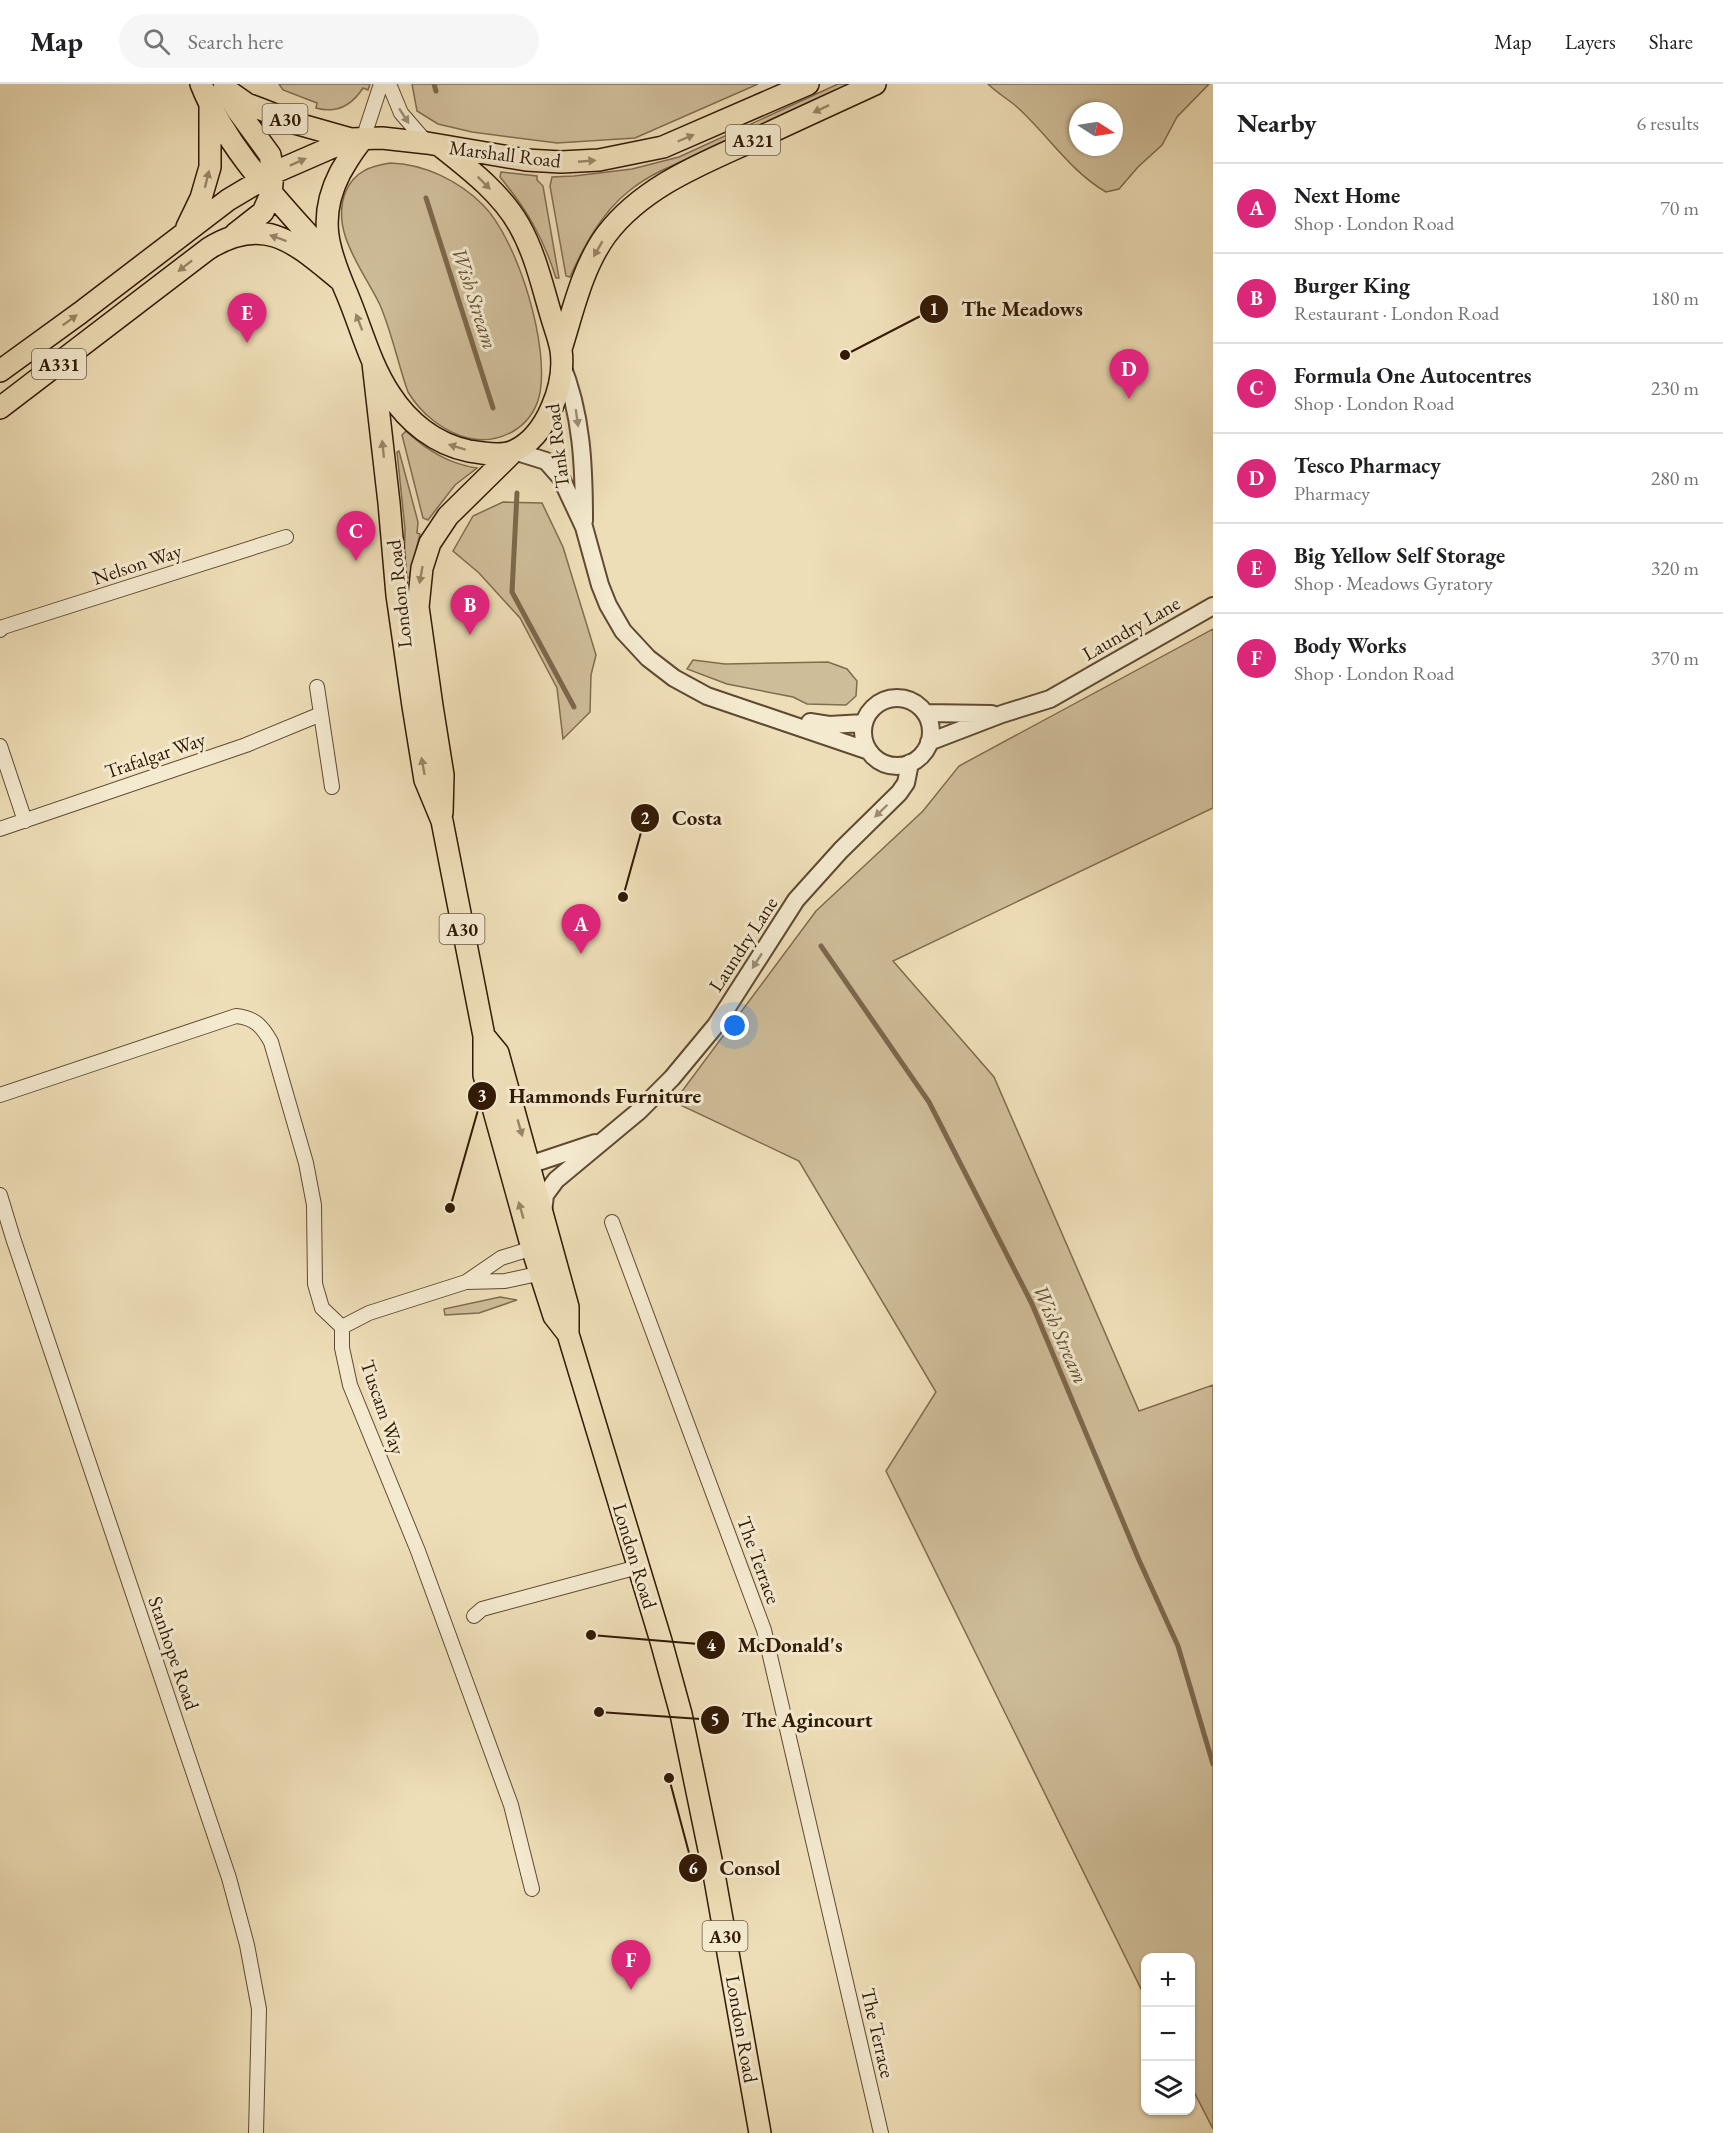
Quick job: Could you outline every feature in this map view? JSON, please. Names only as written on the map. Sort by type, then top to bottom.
[{"type":"main road","name":"A30","points":[[201,84],[210,107],[339,273]]},
{"type":"main road","name":"Marshall Road","points":[[357,139],[382,138],[526,160],[580,162],[648,151],[680,141],[808,84]]},
{"type":"main road","name":"A321","points":[[561,356],[579,290],[596,253],[606,236],[636,205],[671,180],[874,84]]},
{"type":"main road","name":"A30","points":[[223,86],[241,100],[298,124],[357,139]]},
{"type":"main road","points":[[223,86],[238,111],[270,154],[263,212],[234,235]]},
{"type":"main road","points":[[184,232],[207,182],[211,155],[210,107]]},
{"type":"main road","points":[[357,139],[329,199],[327,230],[339,273],[373,363],[390,394],[415,424],[430,435],[452,446],[474,452],[514,451]]},
{"type":"main road","name":"A331","points":[[0,371],[81,313],[217,207],[357,139]]},
{"type":"main road","points":[[433,144],[489,187],[519,225],[531,252],[561,356]]},
{"type":"main road","name":"A331","points":[[0,408],[208,249],[234,235],[254,232],[282,238],[339,273]]},
{"type":"main road","name":"London Road","points":[[442,821],[443,775],[418,607],[422,568],[430,543],[448,516],[537,431],[550,414],[559,382],[561,356]]},
{"type":"main road","name":"London Road","points":[[373,363],[404,650],[425,780],[442,821],[484,1036],[484,1076],[510,1172],[541,1245],[549,1271],[554,1316],[568,1334],[661,1641],[696,1779],[760,2133]]},
{"type":"main road","name":"London Road","points":[[484,1036],[498,1053],[530,1164],[543,1212],[541,1245]]},
{"type":"street","points":[[357,139],[381,84]]},
{"type":"street","points":[[389,84],[402,113],[433,144]]},
{"type":"street","name":"Tank Road","points":[[561,356],[575,400],[578,421],[584,476],[584,527]]},
{"type":"street","name":"Tank Road","points":[[514,451],[546,461],[555,469],[584,527],[608,605],[623,631],[648,658],[674,678],[707,696],[869,751]]},
{"type":"street","name":"Nelson Way","points":[[0,630],[3,627],[286,537]]},
{"type":"street","name":"Laundry Lane","points":[[929,742],[1002,714],[1050,699],[1213,606]]},
{"type":"street","points":[[317,687],[332,787]]},
{"type":"street","points":[[892,698],[910,701],[925,713],[929,722],[929,742],[918,758],[910,763],[899,766],[887,765],[869,751],[865,742],[864,723],[873,708],[882,702],[892,698]]},
{"type":"street","name":"Laundry Lane","points":[[925,713],[1002,714]]},
{"type":"street","name":"Trafalgar Way","points":[[0,829],[246,745],[321,714]]},
{"type":"street","name":"Tank Road","points":[[762,714],[829,725],[864,723]]},
{"type":"street","points":[[0,746],[25,821]]},
{"type":"street","name":"Laundry Lane","points":[[543,1212],[545,1195],[556,1180],[639,1111],[672,1078],[716,1025],[796,900],[841,850],[899,793],[906,783],[910,763]]},
{"type":"street","points":[[0,1095],[236,1016],[248,1017],[257,1022],[271,1042],[306,1163],[314,1205],[315,1284],[322,1308],[342,1327],[369,1312],[466,1282],[505,1281],[549,1271]]},
{"type":"street","name":"Laundry Lane","points":[[510,1172],[602,1141]]},
{"type":"street","name":"Stanhope Road","points":[[0,1195],[6,1240],[229,1878],[247,1945],[259,2009],[256,2133]]},
{"type":"street","name":"The Terrace","points":[[612,1222],[764,1630],[881,2133]]},
{"type":"street","points":[[466,1282],[501,1258],[541,1245]]},
{"type":"street","name":"Tuscam Way","points":[[342,1327],[342,1348],[350,1385],[418,1551],[511,1805],[532,1889]]},
{"type":"street","points":[[474,1616],[482,1609],[638,1567]]},
{"type":"shaded area","points":[[279,84],[370,84],[368,90],[363,88],[343,107],[324,110],[316,108],[317,103],[283,90]]},
{"type":"shaded area","points":[[412,84],[758,84],[635,138],[557,143],[472,132],[438,124],[417,111]]},
{"type":"shaded area","points":[[838,84],[852,84],[668,167],[638,184],[619,199],[602,219],[570,277],[566,276],[550,186],[552,177],[632,169],[679,157]]},
{"type":"shaded area","points":[[988,84],[1209,84],[1177,117],[1162,145],[1119,189],[1106,192],[1082,174],[1014,104]]},
{"type":"shaded area","points":[[390,163],[416,167],[441,175],[474,196],[496,221],[519,268],[536,324],[541,376],[539,397],[535,408],[522,425],[506,435],[485,440],[459,435],[442,427],[426,415],[408,392],[380,305],[351,250],[342,221],[342,206],[346,191],[354,179],[370,168]]},
{"type":"shaded area","points":[[501,172],[537,176],[537,180],[543,186],[559,278],[556,278],[533,224],[500,177]]},
{"type":"shaded area","points":[[406,431],[439,455],[477,468],[455,485],[428,520],[423,518],[402,435]]},
{"type":"shaded area","points":[[399,451],[418,522],[417,533],[420,534],[409,578],[404,577],[405,529],[397,452]]},
{"type":"shaded area","points":[[503,502],[542,503],[563,547],[596,655],[591,675],[590,712],[563,739],[557,688],[520,618],[479,573],[453,551],[473,516]]},
{"type":"shaded area","points":[[1213,629],[1213,808],[893,961],[994,1077],[1139,1411],[1213,1385],[1213,2129],[1195,2094],[1195,1953],[1141,1953],[1141,1989],[886,1471],[936,1392],[799,1161],[674,1102],[816,911],[923,811],[959,766]]},
{"type":"shaded area","points":[[693,660],[725,664],[828,662],[847,669],[857,681],[856,696],[846,705],[807,704],[793,697],[727,684],[687,669]]},
{"type":"shaded area","points":[[500,1297],[517,1300],[479,1313],[445,1315],[444,1309]]},
{"type":"waterway","name":"Wish Stream","points":[[434,84],[436,91]]},
{"type":"waterway","name":"Wish Stream","points":[[426,198],[493,408]]},
{"type":"waterway","name":"Wish Stream","points":[[517,493],[512,592],[574,707]]},
{"type":"waterway","name":"Wish Stream","points":[[821,946],[929,1102],[1032,1304],[1139,1560],[1178,1646],[1213,1764]]},
{"type":"place","name":"Big Yellow Self Storage","points":[[247,343]]},
{"type":"place","name":"The Meadows","points":[[845,355]]},
{"type":"place","name":"Tesco Pharmacy","points":[[1129,399]]},
{"type":"place","name":"Formula One Autocentres","points":[[356,561]]},
{"type":"place","name":"Burger King","points":[[470,635]]},
{"type":"place","name":"Costa","points":[[623,897]]},
{"type":"place","name":"Next Home","points":[[581,954]]},
{"type":"place","name":"Hammonds Furniture","points":[[450,1208]]},
{"type":"place","name":"McDonald's","points":[[591,1635]]},
{"type":"place","name":"The Agincourt","points":[[599,1712]]},
{"type":"place","name":"Consol","points":[[669,1778]]},
{"type":"place","name":"Body Works","points":[[631,1990]]}]
